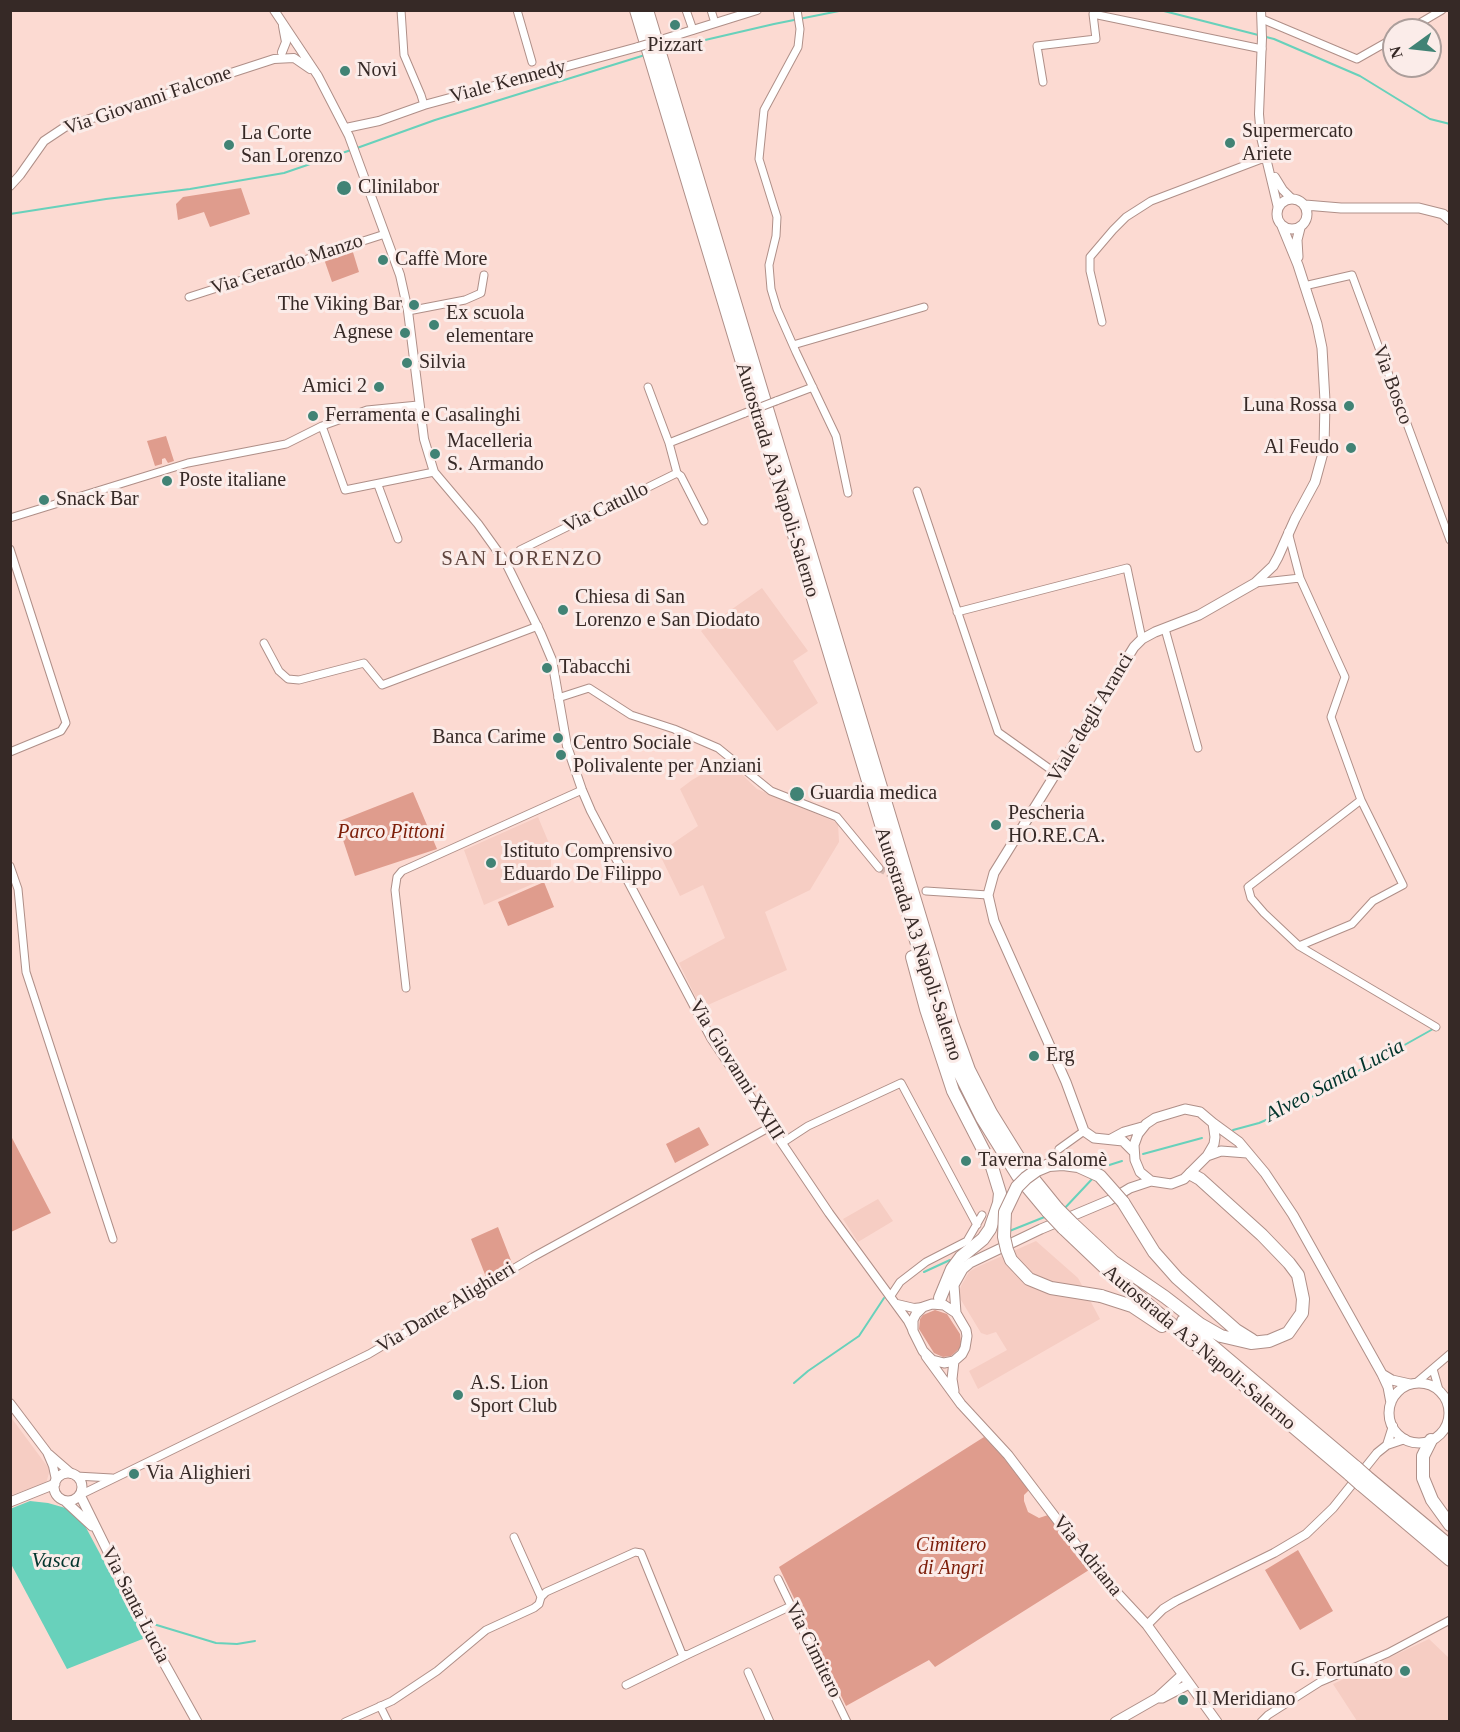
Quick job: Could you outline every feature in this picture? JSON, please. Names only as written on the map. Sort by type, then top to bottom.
[{"type":"highway","name":"Autostrada A3 Napoli-Salerno","points":[[636,10],[890,856],[942,1026],[960,1074],[994,1139],[1018,1176],[1053,1210],[1104,1267],[1247,1388],[1353,1471]]},
{"type":"highway","name":"Autostrada A3 Napoli-Salerno","points":[[647,10],[951,1023],[969,1070],[991,1113],[1017,1158],[1053,1210]]},
{"type":"highway","points":[[890,856],[911,953],[942,1060],[953,1091],[992,1167],[1000,1193],[990,1229],[983,1239],[961,1257],[931,1303]]},
{"type":"highway","points":[[1247,1388],[1212,1368],[1144,1313],[1116,1300],[1051,1288],[1029,1279],[1011,1260],[1004,1237],[1005,1212],[1017,1187],[1026,1178],[1049,1165],[1078,1166],[1100,1176],[1123,1202],[1154,1251],[1177,1278],[1236,1330],[1253,1340],[1262,1342]]},
{"type":"highway","points":[[1111,1260],[1141,1279],[1211,1331],[1251,1343],[1279,1339],[1288,1333],[1302,1313],[1304,1299],[1298,1275],[1262,1235],[1200,1179],[1191,1174]]},
{"type":"highway","name":"Autostrada A3 Napoli-Salerno","points":[[1068,1226],[1111,1260],[1353,1471],[1449,1560]]},
{"type":"highway","points":[[1431,1440],[1423,1456],[1423,1478],[1432,1500],[1449,1525]]},
{"type":"highway","name":"Autostrada A3 Napoli-Salerno","points":[[1363,1480],[1449,1546]]},
{"type":"main road","points":[[1298,265],[1277,218],[1278,208],[1284,201],[1292,199],[1305,205],[1341,208],[1419,208],[1443,214],[1449,220]]},
{"type":"main road","points":[[1305,205],[1307,218]]},
{"type":"main road","points":[[1298,265],[1297,240],[1300,228],[1307,218],[1321,211],[1341,208]]},
{"type":"main road","points":[[1282,226],[1291,230],[1300,228]]},
{"type":"main road","name":"Viale degli Aranci","points":[[988,895],[994,873],[1134,647],[1142,639],[1199,615],[1256,584],[1273,566],[1315,482],[1324,449],[1325,401],[1322,348],[1317,324],[1298,265]]},
{"type":"main road","points":[[988,895],[994,921],[1066,1082],[1084,1131],[1094,1138],[1123,1141],[1133,1151]]},
{"type":"main road","points":[[1111,1139],[1124,1132],[1142,1127],[1155,1118],[1185,1109],[1200,1112],[1239,1142],[1265,1173],[1293,1215],[1382,1374],[1388,1387],[1391,1403],[1390,1419],[1393,1426],[1405,1439],[1423,1442],[1431,1440],[1444,1429],[1448,1421],[1448,1404],[1439,1390],[1424,1383],[1392,1380],[1382,1374]]},
{"type":"main road","points":[[1142,1127],[1133,1151],[1137,1167],[1151,1181],[1171,1184],[1191,1174],[1207,1156],[1215,1137],[1213,1123]]},
{"type":"main road","points":[[1207,1156],[1221,1151],[1247,1153]]},
{"type":"main road","points":[[1130,1188],[1137,1167]]},
{"type":"main road","points":[[954,1285],[956,1313],[968,1336],[962,1354],[954,1361],[939,1363],[927,1356],[913,1331],[913,1320],[954,1285],[963,1269],[979,1257],[1110,1200],[1130,1188],[1151,1181]]},
{"type":"main road","points":[[931,1303],[944,1305],[956,1313]]},
{"type":"main road","name":"Via Adriana","points":[[927,1356],[961,1404],[1008,1455],[1093,1567],[1147,1625],[1217,1722]]},
{"type":"main road","points":[[954,1361],[952,1379],[954,1394]]},
{"type":"main road","points":[[1391,1403],[1402,1388],[1413,1383]]},
{"type":"main road","points":[[10,1502],[30,1495],[65,1474],[74,1475],[81,1484],[80,1495],[72,1500],[30,1495]]},
{"type":"main road","points":[[55,1482],[55,1491],[62,1499]]},
{"type":"main road","name":"Via Santa Lucia","points":[[80,1495],[96,1530],[197,1722]]},
{"type":"main road","name":"Via Santa Lucia","points":[[62,1499],[96,1530]]},
{"type":"main road","points":[[1115,1722],[1156,1698],[1182,1675]]},
{"type":"main road","points":[[1156,1698],[1162,1698],[1189,1684]]},
{"type":"street","points":[[274,10],[318,76],[348,132],[400,275],[408,311],[418,405],[424,439],[434,472],[345,490],[322,426]]},
{"type":"street","points":[[401,10],[404,55],[424,105]]},
{"type":"street","points":[[517,10],[532,62]]},
{"type":"street","points":[[686,10],[693,30],[757,10]]},
{"type":"street","points":[[711,10],[715,23]]},
{"type":"street","points":[[797,10],[800,40],[764,110],[759,159],[777,217],[776,236],[769,265],[771,289],[777,309],[836,436],[848,493]]},
{"type":"street","points":[[1428,18],[1442,10]]},
{"type":"street","points":[[1043,82],[1037,46],[1096,39],[1093,14],[1262,49]]},
{"type":"street","points":[[1278,208],[1261,137],[1259,114],[1261,15],[1357,59],[1382,45]]},
{"type":"street","points":[[281,20],[286,54]]},
{"type":"street","name":"Viale Kennedy","points":[[348,132],[424,105],[693,30]]},
{"type":"street","points":[[286,54],[300,48]]},
{"type":"street","points":[[286,54],[300,60],[318,76]]},
{"type":"street","name":"Via Giovanni Falcone","points":[[10,186],[21,175],[44,141],[64,127],[286,54]]},
{"type":"street","points":[[1267,160],[1279,184],[1292,199]]},
{"type":"street","points":[[1102,322],[1090,272],[1090,257],[1126,217],[1150,201],[1267,160]]},
{"type":"street","name":"Via Gerardo Manzo","points":[[189,297],[385,234]]},
{"type":"street","points":[[408,311],[465,300],[481,293],[484,275]]},
{"type":"street","name":"Via Bosco","points":[[1304,286],[1352,275],[1449,540]]},
{"type":"street","points":[[793,345],[924,307]]},
{"type":"street","points":[[648,387],[669,443],[677,473],[681,476],[704,521]]},
{"type":"street","points":[[669,443],[813,387]]},
{"type":"street","points":[[10,518],[188,463],[286,444],[322,426],[367,410],[418,405]]},
{"type":"street","name":"Via Giovanni XXIII","points":[[434,472],[478,524],[506,563],[537,626],[552,660],[567,746],[582,790],[711,1038],[782,1143],[897,1304],[913,1331]]},
{"type":"street","name":"Via Catullo","points":[[506,563],[515,558],[520,550],[677,473]]},
{"type":"street","points":[[378,485],[398,539]]},
{"type":"street","points":[[917,491],[998,732],[1057,774]]},
{"type":"street","points":[[1288,532],[1300,578],[1345,678],[1331,717],[1361,800],[1403,885],[1373,901],[1352,924],[1299,946]]},
{"type":"street","points":[[10,549],[66,723],[61,731],[10,752]]},
{"type":"street","points":[[957,612],[1127,568],[1142,639]]},
{"type":"street","points":[[1256,584],[1300,578]]},
{"type":"street","points":[[264,644],[279,671],[288,679],[299,680],[364,663],[382,685],[537,626]]},
{"type":"street","points":[[1165,629],[1198,747]]},
{"type":"street","points":[[558,698],[589,687],[631,715],[674,729],[718,748],[771,791],[837,817],[879,868]]},
{"type":"street","points":[[406,988],[395,890],[397,877],[402,871],[582,790]]},
{"type":"street","points":[[1361,800],[1248,887],[1255,903],[1299,946],[1436,1027]]},
{"type":"street","points":[[10,866],[18,889],[26,972],[113,1239]]},
{"type":"street","points":[[926,891],[988,895]]},
{"type":"street","points":[[782,1143],[808,1126],[901,1083],[977,1225]]},
{"type":"street","name":"Via Dante Alighieri","points":[[80,1495],[369,1354],[533,1257],[772,1126]]},
{"type":"street","points":[[1059,1149],[1084,1131]]},
{"type":"street","points":[[890,1297],[900,1282],[926,1262],[967,1241],[982,1215]]},
{"type":"street","points":[[897,1304],[914,1308],[931,1303]]},
{"type":"street","points":[[1413,1383],[1434,1369],[1449,1353]]},
{"type":"street","points":[[1434,1369],[1439,1390]]},
{"type":"street","points":[[10,1403],[47,1452],[74,1475]]},
{"type":"street","points":[[1387,1445],[1393,1426]]},
{"type":"street","points":[[1147,1625],[1163,1609],[1176,1601],[1279,1550],[1306,1534],[1333,1508],[1368,1464],[1387,1445],[1405,1439]]},
{"type":"street","points":[[47,1452],[53,1467],[55,1482]]},
{"type":"street","name":"Via Dante Alighieri","points":[[74,1475],[115,1478]]},
{"type":"street","points":[[514,1538],[541,1597]]},
{"type":"street","points":[[345,1722],[392,1701],[437,1671],[486,1630],[534,1608],[546,1592],[635,1552],[640,1553],[682,1654],[687,1656]]},
{"type":"street","name":"Via Cimitero","points":[[778,1579],[847,1722]]},
{"type":"street","points":[[626,1685],[791,1606]]},
{"type":"street","points":[[1262,1722],[1268,1715],[1320,1683],[1388,1653],[1449,1620]]},
{"type":"street","points":[[748,1672],[770,1722]]},
{"type":"street","points":[[380,1706],[388,1722]]},
{"type":"shaded area","points":[[762,588],[808,651],[793,661],[818,703],[777,731],[701,631]]},
{"type":"shaded area","points":[[727,760],[757,789],[838,823],[839,842],[810,890],[765,912],[787,970],[701,1008],[679,963],[725,938],[703,885],[680,896],[659,853],[698,826],[680,789]]},
{"type":"shaded area","points":[[538,817],[551,848],[551,876],[484,905],[464,850]]},
{"type":"shaded area","points":[[878,1199],[893,1221],[858,1242],[843,1219]]},
{"type":"shaded area","points":[[1036,1241],[1078,1278],[1100,1319],[978,1389],[969,1371],[1007,1350],[996,1332],[987,1335],[981,1333],[958,1295],[961,1286],[969,1272],[975,1268]]},
{"type":"shaded area","points":[[10,1416],[50,1470],[46,1483],[11,1495]]},
{"type":"shaded area","name":"G. Fortunato","points":[[1429,1639],[1449,1658],[1449,1721],[1357,1721],[1333,1684]]},
{"type":"green space","points":[[241,188],[250,214],[210,227],[204,212],[178,220],[176,204],[183,197]]},
{"type":"green space","points":[[352,249],[359,272],[332,282],[324,259]]},
{"type":"green space","points":[[166,436],[174,461],[168,463],[165,458],[162,459],[162,464],[155,466],[147,441]]},
{"type":"green space","name":"Parco Pittoni","points":[[413,792],[437,849],[355,876],[337,822]]},
{"type":"green space","points":[[544,882],[554,907],[508,926],[498,902]]},
{"type":"green space","points":[[699,1127],[709,1145],[675,1163],[666,1144]]},
{"type":"green space","points":[[11,1136],[51,1213],[10,1232]]},
{"type":"green space","points":[[498,1227],[512,1263],[486,1277],[471,1239]]},
{"type":"green space","points":[[935,1310],[947,1314],[960,1334],[960,1348],[951,1356],[943,1357],[934,1353],[919,1329],[923,1315]]},
{"type":"green space","name":"Cimitero di Angri","points":[[984,1437],[1029,1490],[1024,1495],[1028,1512],[1039,1518],[1048,1515],[1089,1570],[935,1667],[929,1660],[846,1706],[779,1567]]},
{"type":"green space","points":[[1298,1550],[1333,1611],[1300,1630],[1265,1570]]},
{"type":"water","name":"Vasca","points":[[30,1501],[69,1509],[83,1522],[145,1638],[67,1669],[11,1564],[10,1509]]},
{"type":"waterway","points":[[662,50],[844,10]]},
{"type":"waterway","points":[[1160,10],[1274,39],[1360,76],[1430,119],[1450,124]]},
{"type":"waterway","points":[[357,148],[435,120],[645,55]]},
{"type":"waterway","points":[[10,214],[190,189],[284,173],[351,150]]},
{"type":"waterway","name":"Alveo Santa Lucia","points":[[1233,1130],[1259,1123],[1285,1112],[1433,1029]]},
{"type":"waterway","name":"Alveo Santa Lucia","points":[[1143,1154],[1202,1138]]},
{"type":"waterway","name":"Alveo Santa Lucia","points":[[1100,1171],[1103,1167],[1122,1161]]},
{"type":"waterway","name":"Alveo Santa Lucia","points":[[1063,1210],[1094,1177]]},
{"type":"waterway","name":"Alveo Santa Lucia","points":[[1007,1232],[1047,1216]]},
{"type":"waterway","name":"Alveo Santa Lucia","points":[[924,1272],[950,1260]]},
{"type":"waterway","name":"Alveo Santa Lucia","points":[[794,1383],[859,1336],[884,1298]]},
{"type":"waterway","name":"Alveo Santa Lucia","points":[[150,1623],[216,1643],[237,1644],[255,1641]]},
{"type":"tunnel","points":[[879,868],[896,878]]},
{"type":"place","name":"Pizzart","points":[[675,25]]},
{"type":"place","name":"Novi","points":[[345,71]]},
{"type":"place","name":"Supermercato Ariete","points":[[1230,143]]},
{"type":"place","name":"La Corte San Lorenzo","points":[[229,145]]},
{"type":"place","name":"Clinilabor","points":[[344,188]]},
{"type":"place","name":"Caffè More","points":[[383,260]]},
{"type":"place","name":"The Viking Bar","points":[[414,305]]},
{"type":"place","name":"Ex scuola elementare","points":[[434,325]]},
{"type":"place","name":"Agnese","points":[[405,333]]},
{"type":"place","name":"Silvia","points":[[407,363]]},
{"type":"place","name":"Amici 2","points":[[379,387]]},
{"type":"place","name":"Luna Rossa","points":[[1349,406]]},
{"type":"place","name":"Ferramenta e Casalinghi","points":[[313,416]]},
{"type":"place","name":"Al Feudo","points":[[1351,448]]},
{"type":"place","name":"Macelleria S. Armando","points":[[435,454]]},
{"type":"place","name":"Poste italiane","points":[[167,481]]},
{"type":"place","name":"Snack Bar","points":[[44,500]]},
{"type":"place","name":"Chiesa di San Lorenzo e San Diodato","points":[[563,610]]},
{"type":"place","name":"Tabacchi","points":[[547,668]]},
{"type":"place","name":"Banca Carime","points":[[558,738]]},
{"type":"place","name":"Centro Sociale Polivalente per Anziani","points":[[561,755]]},
{"type":"place","name":"Guardia medica","points":[[797,794]]},
{"type":"place","name":"Pescheria HO.RE.CA.","points":[[996,825]]},
{"type":"place","name":"Istituto Comprensivo Eduardo De Filippo","points":[[491,863]]},
{"type":"place","name":"Erg","points":[[1034,1056]]},
{"type":"place","name":"Taverna Salomè","points":[[966,1161]]},
{"type":"place","name":"A.S. Lion Sport Club","points":[[458,1395]]},
{"type":"place","name":"Via Alighieri","points":[[134,1474]]},
{"type":"place","name":"G. Fortunato","points":[[1405,1671]]},
{"type":"place","name":"Il Meridiano","points":[[1183,1700]]},
{"type":"district","name":"SAN LORENZO","points":[[522,559]]}]
